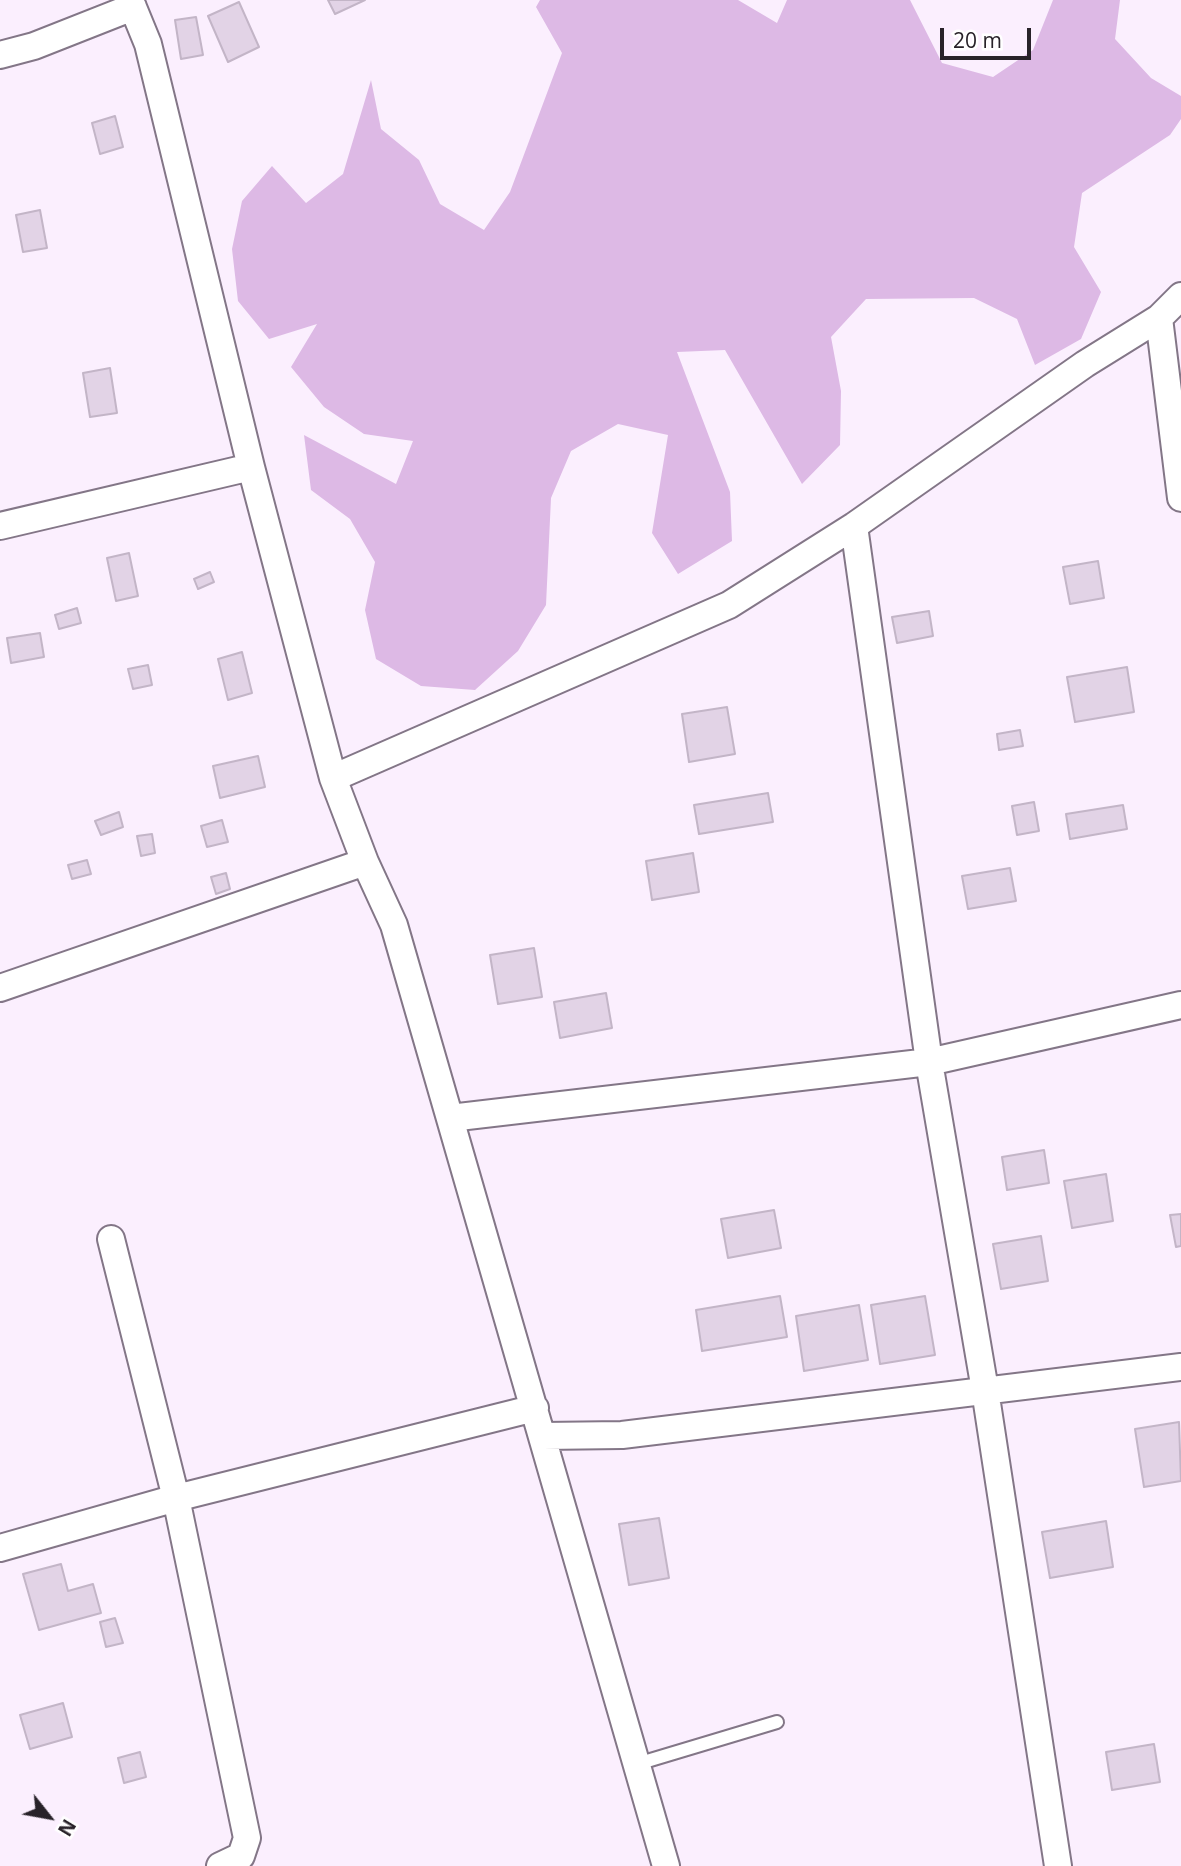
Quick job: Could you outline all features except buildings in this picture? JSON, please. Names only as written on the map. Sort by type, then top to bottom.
[{"type":"street","points":[[0,55],[34,46],[132,4],[148,44],[251,467],[333,778],[365,862],[394,925],[544,1436],[666,1866]]},
{"type":"street","points":[[333,778],[729,605],[854,526],[1085,364],[1158,318],[1181,296]]},
{"type":"street","points":[[1158,318],[1181,498]]},
{"type":"street","points":[[0,526],[251,467]]},
{"type":"street","points":[[854,526],[929,1062],[985,1390],[1058,1866]]},
{"type":"street","points":[[0,988],[365,862]]},
{"type":"street","points":[[450,1118],[929,1062],[1181,1005]]},
{"type":"street","points":[[111,1239],[176,1498],[247,1838],[242,1856],[220,1866]]},
{"type":"street","points":[[544,1436],[622,1435],[1181,1367]]},
{"type":"street","points":[[0,1548],[176,1498],[535,1408]]},
{"type":"lane","points":[[637,1763],[777,1722]]},
{"type":"shaded area","points":[[540,0],[738,0],[777,23],[787,0],[910,0],[942,63],[993,77],[1033,50],[1053,0],[1120,0],[1115,39],[1151,78],[1181,96],[1181,119],[1170,135],[1082,193],[1074,247],[1101,292],[1081,339],[1035,365],[1017,319],[974,298],[866,299],[831,337],[841,391],[840,445],[802,484],[725,350],[677,352],[730,492],[732,541],[678,574],[652,533],[668,435],[618,424],[571,451],[551,498],[546,605],[518,651],[475,690],[421,686],[376,659],[365,610],[375,562],[350,519],[311,490],[304,435],[396,484],[413,441],[364,434],[324,407],[291,367],[317,324],[269,339],[238,301],[232,249],[242,201],[272,166],[306,203],[343,174],[371,80],[381,129],[419,160],[440,204],[484,230],[510,192],[562,53],[536,7]]}]
